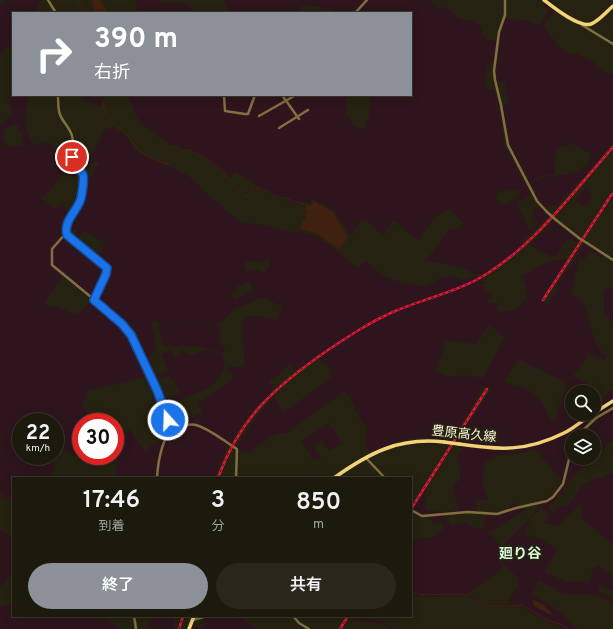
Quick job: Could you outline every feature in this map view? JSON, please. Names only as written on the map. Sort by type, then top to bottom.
[{"type":"main road","points":[[544,0],[582,25],[594,23],[613,6]]},
{"type":"main road","name":"豊原高久線","points":[[601,409],[613,401]]},
{"type":"main road","name":"豊原高久線","points":[[336,477],[366,458],[384,449],[406,442],[422,440],[490,448],[522,447],[547,440],[565,432],[582,421]]},
{"type":"main road","points":[[189,629],[194,618]]},
{"type":"street","points":[[48,0],[55,12]]},
{"type":"street","points":[[356,12],[367,0]]},
{"type":"street","points":[[505,0],[505,15],[499,32],[494,80],[501,106],[508,145],[537,201],[547,212],[579,238],[613,260]]},
{"type":"street","points":[[582,25],[613,44]]},
{"type":"street","points":[[58,96],[58,111],[72,135],[74,144],[72,161],[83,175],[81,199],[69,219],[66,233],[52,249],[52,263],[122,324],[131,335],[157,390],[168,420],[173,426]]},
{"type":"street","points":[[224,96],[225,111],[245,114],[248,114],[254,96]]},
{"type":"street","points":[[283,96],[298,118]]},
{"type":"street","points":[[259,116],[294,96]]},
{"type":"street","points":[[279,128],[298,118],[308,110]]},
{"type":"street","points":[[66,233],[68,237],[107,268],[106,274],[94,300]]},
{"type":"street","points":[[584,429],[596,418],[613,408]]},
{"type":"street","points":[[173,426],[195,425],[204,428],[237,449],[236,477]]},
{"type":"street","points":[[157,477],[165,439],[173,426]]},
{"type":"street","points":[[366,458],[384,477]]},
{"type":"street","points":[[412,511],[425,516],[468,512],[497,514],[547,501],[553,497],[563,484],[568,465]]},
{"type":"street","points":[[134,617],[136,629]]},
{"type":"street","points":[[294,617],[299,623],[310,629]]},
{"type":"shaded area","points":[[7,0],[10,2],[13,0],[41,0],[38,4],[38,11],[44,12],[12,12],[12,45],[7,47],[0,55],[0,5]]},
{"type":"shaded area","points":[[93,0],[100,0],[106,8],[105,12],[95,12],[92,2]]},
{"type":"shaded area","points":[[135,0],[159,0],[165,3],[186,4],[192,12],[138,12]]},
{"type":"shaded area","points":[[224,0],[429,0],[440,9],[446,7],[459,19],[471,20],[477,23],[485,40],[497,40],[496,52],[493,61],[487,67],[485,77],[486,89],[494,90],[499,106],[505,146],[531,194],[517,204],[530,230],[538,224],[532,211],[538,206],[549,216],[531,234],[529,233],[521,241],[523,245],[482,275],[455,266],[426,261],[425,259],[429,257],[449,230],[460,227],[464,224],[450,210],[435,216],[420,239],[416,239],[396,222],[392,222],[384,235],[382,235],[366,220],[361,220],[351,236],[336,212],[312,199],[310,202],[305,202],[300,205],[263,192],[251,181],[236,172],[229,178],[200,155],[177,145],[170,145],[139,122],[128,96],[346,96],[347,114],[353,126],[364,130],[369,116],[371,96],[412,96],[412,12],[335,12],[329,8],[324,10],[317,6],[303,6],[294,12],[229,12]],"holes":[[[505,190],[520,190],[519,196],[503,206],[495,197],[501,191]]]},
{"type":"shaded area","points":[[544,0],[549,0],[554,10],[543,28],[546,29],[557,45],[571,55],[575,53],[594,62],[595,67],[611,75],[613,74],[613,142],[588,171],[586,166],[591,154],[571,142],[566,147],[561,146],[554,152],[556,156],[554,165],[555,174],[541,176],[528,184],[512,149],[506,131],[503,106],[509,104],[505,82],[497,82],[496,71],[501,33],[505,19],[526,20],[540,26],[549,9],[544,6]]},
{"type":"shaded area","points":[[12,93],[12,96],[30,96],[25,120],[27,131],[33,145],[47,141],[65,160],[71,161],[72,165],[42,198],[54,209],[68,201],[63,206],[66,210],[75,205],[74,203],[77,199],[75,197],[79,193],[80,198],[81,197],[85,176],[91,177],[95,171],[95,167],[98,167],[99,164],[99,162],[95,162],[94,164],[91,164],[84,172],[76,165],[74,160],[75,141],[71,129],[76,140],[78,153],[88,160],[91,158],[104,130],[113,127],[126,136],[135,149],[141,154],[187,175],[195,181],[202,190],[239,221],[291,232],[302,232],[313,236],[334,248],[358,268],[365,261],[388,278],[406,284],[427,286],[439,279],[451,276],[463,280],[474,276],[482,281],[487,281],[482,285],[486,291],[492,295],[487,303],[500,303],[500,305],[496,308],[498,312],[511,311],[521,306],[528,291],[522,276],[538,266],[555,260],[567,259],[541,301],[548,305],[556,292],[559,282],[585,244],[603,255],[603,258],[589,251],[584,260],[579,260],[571,294],[582,303],[595,341],[606,357],[604,360],[589,354],[573,376],[590,385],[566,385],[566,381],[518,359],[504,381],[535,394],[542,402],[552,422],[557,417],[565,390],[565,421],[601,421],[601,400],[613,389],[613,440],[601,450],[601,429],[565,429],[565,465],[584,465],[572,478],[563,492],[567,497],[561,494],[548,507],[553,512],[562,505],[565,507],[572,501],[582,484],[613,473],[613,544],[583,520],[581,504],[557,526],[544,523],[550,515],[536,502],[546,499],[552,495],[562,481],[535,449],[519,453],[499,455],[485,462],[482,486],[488,499],[476,501],[477,513],[444,516],[445,520],[448,519],[451,526],[466,522],[474,528],[483,529],[488,512],[502,511],[516,503],[525,510],[490,532],[501,548],[539,508],[540,509],[530,519],[525,534],[543,540],[558,549],[544,572],[566,581],[589,582],[594,568],[597,565],[613,577],[613,590],[598,585],[599,592],[613,598],[613,602],[595,595],[563,594],[539,581],[532,595],[559,611],[577,629],[564,629],[544,620],[522,607],[514,605],[486,606],[466,595],[470,593],[483,603],[487,604],[511,604],[509,601],[520,580],[503,564],[500,571],[464,596],[412,596],[412,542],[414,539],[432,537],[444,529],[442,522],[434,524],[430,518],[413,509],[426,488],[427,490],[425,496],[427,510],[441,512],[458,510],[453,485],[460,480],[460,467],[457,459],[463,442],[456,441],[491,391],[485,386],[483,386],[469,412],[451,440],[416,438],[398,442],[370,453],[366,442],[368,424],[363,424],[346,390],[287,433],[277,433],[248,453],[238,451],[239,449],[236,447],[253,421],[274,395],[283,413],[332,377],[330,372],[331,368],[316,357],[296,370],[289,364],[282,372],[269,381],[273,391],[255,408],[244,422],[232,443],[230,443],[227,447],[214,477],[116,477],[117,465],[124,465],[124,434],[130,430],[145,451],[148,451],[152,444],[158,443],[167,430],[182,427],[194,416],[203,412],[198,404],[235,377],[227,371],[228,366],[244,366],[245,368],[242,323],[245,319],[253,316],[277,320],[282,309],[280,306],[266,298],[258,299],[235,309],[220,323],[152,323],[156,346],[153,354],[149,357],[157,376],[168,371],[161,354],[172,351],[176,357],[181,354],[179,350],[182,350],[187,354],[192,354],[203,350],[221,353],[224,359],[223,371],[211,386],[182,399],[167,410],[153,378],[149,376],[89,390],[86,392],[82,406],[88,413],[72,413],[72,453],[64,450],[64,413],[12,413],[12,465],[54,465],[52,477],[12,477],[12,502],[0,496],[0,126],[12,114],[8,100]],"holes":[[[14,124],[18,125],[24,145],[8,148],[3,138],[3,130]],[[74,227],[77,232],[75,236],[78,238],[85,231],[105,243],[103,249],[99,253],[92,252],[83,244],[72,238],[70,234]],[[266,258],[270,261],[268,268],[264,273],[255,269],[247,272],[244,266],[245,262],[253,262],[255,260],[263,263]],[[63,275],[87,296],[90,302],[77,315],[54,306],[50,308],[45,303]],[[249,281],[254,290],[235,300],[232,293],[236,291],[236,287]],[[489,325],[505,337],[483,378],[464,375],[452,377],[435,372],[446,340],[476,344]],[[170,375],[179,391],[179,393],[170,399],[166,398],[159,379]]]},
{"type":"shaded area","points":[[82,96],[104,96],[103,103],[100,106],[82,99]]},
{"type":"shaded area","points":[[584,166],[588,172],[557,206],[544,208],[539,203],[530,185],[536,180],[550,176],[572,173],[578,171]]},
{"type":"shaded area","points":[[586,187],[592,193],[590,201],[583,206],[576,200]]},
{"type":"shaded area","points":[[314,201],[333,212],[347,235],[347,239],[339,249],[316,233],[299,229],[308,212],[305,209],[307,205],[310,206]]},
{"type":"shaded area","points":[[554,220],[579,240],[577,243],[568,237],[556,257],[548,255],[530,245]]},
{"type":"shaded area","points":[[613,288],[613,325],[609,316],[604,317],[604,290]]},
{"type":"shaded area","points":[[164,322],[219,324],[220,340],[225,353],[202,348],[201,346],[164,346],[158,324]]},
{"type":"shaded area","points":[[329,423],[342,443],[330,451],[321,441],[313,447],[321,457],[314,461],[301,441]]},
{"type":"shaded area","points":[[0,530],[12,537],[12,574],[8,576],[0,588]]},
{"type":"shaded area","points":[[532,600],[544,606],[553,616],[534,606]]},
{"type":"shaded area","points":[[12,605],[12,617],[98,617],[122,629],[0,629],[0,606]]},
{"type":"shaded area","points":[[153,617],[175,617],[173,629],[147,629]]},
{"type":"shaded area","points":[[205,617],[240,617],[256,629],[191,629],[192,627],[203,627]]},
{"type":"shaded area","points":[[349,617],[357,617],[382,621],[394,629],[390,629],[380,623],[348,619]]},
{"type":"waterway","points":[[78,0],[84,12]]},
{"type":"waterway","points":[[101,96],[106,115],[125,132],[142,153],[158,161],[169,164],[186,149],[203,156],[224,172],[239,192],[246,197],[254,186],[277,196],[307,205]]},
{"type":"waterway","points":[[0,494],[12,500]]},
{"type":"waterway","points":[[412,593],[421,595],[471,595],[481,603],[490,606],[522,605],[547,620],[565,626],[568,629]]},
{"type":"waterway","points":[[348,617],[352,619],[354,617]]},
{"type":"railway","points":[[218,477],[237,437],[249,420],[276,390],[309,363],[376,320],[405,307],[477,280],[488,273],[506,260],[539,231],[613,147]]},
{"type":"railway","points":[[543,300],[612,194]]},
{"type":"railway","points":[[412,507],[487,389]]},
{"type":"railway","points":[[179,629],[183,617]]},
{"type":"railway","points":[[340,629],[347,617]]},
{"type":"district","name":"廻り谷","points":[[520,554]]},
{"type":"route","points":[[72,157],[74,165],[82,173],[83,178],[81,199],[69,219],[66,233],[68,237],[107,268],[106,274],[94,300],[122,324],[131,335],[157,390],[168,420]]}]
